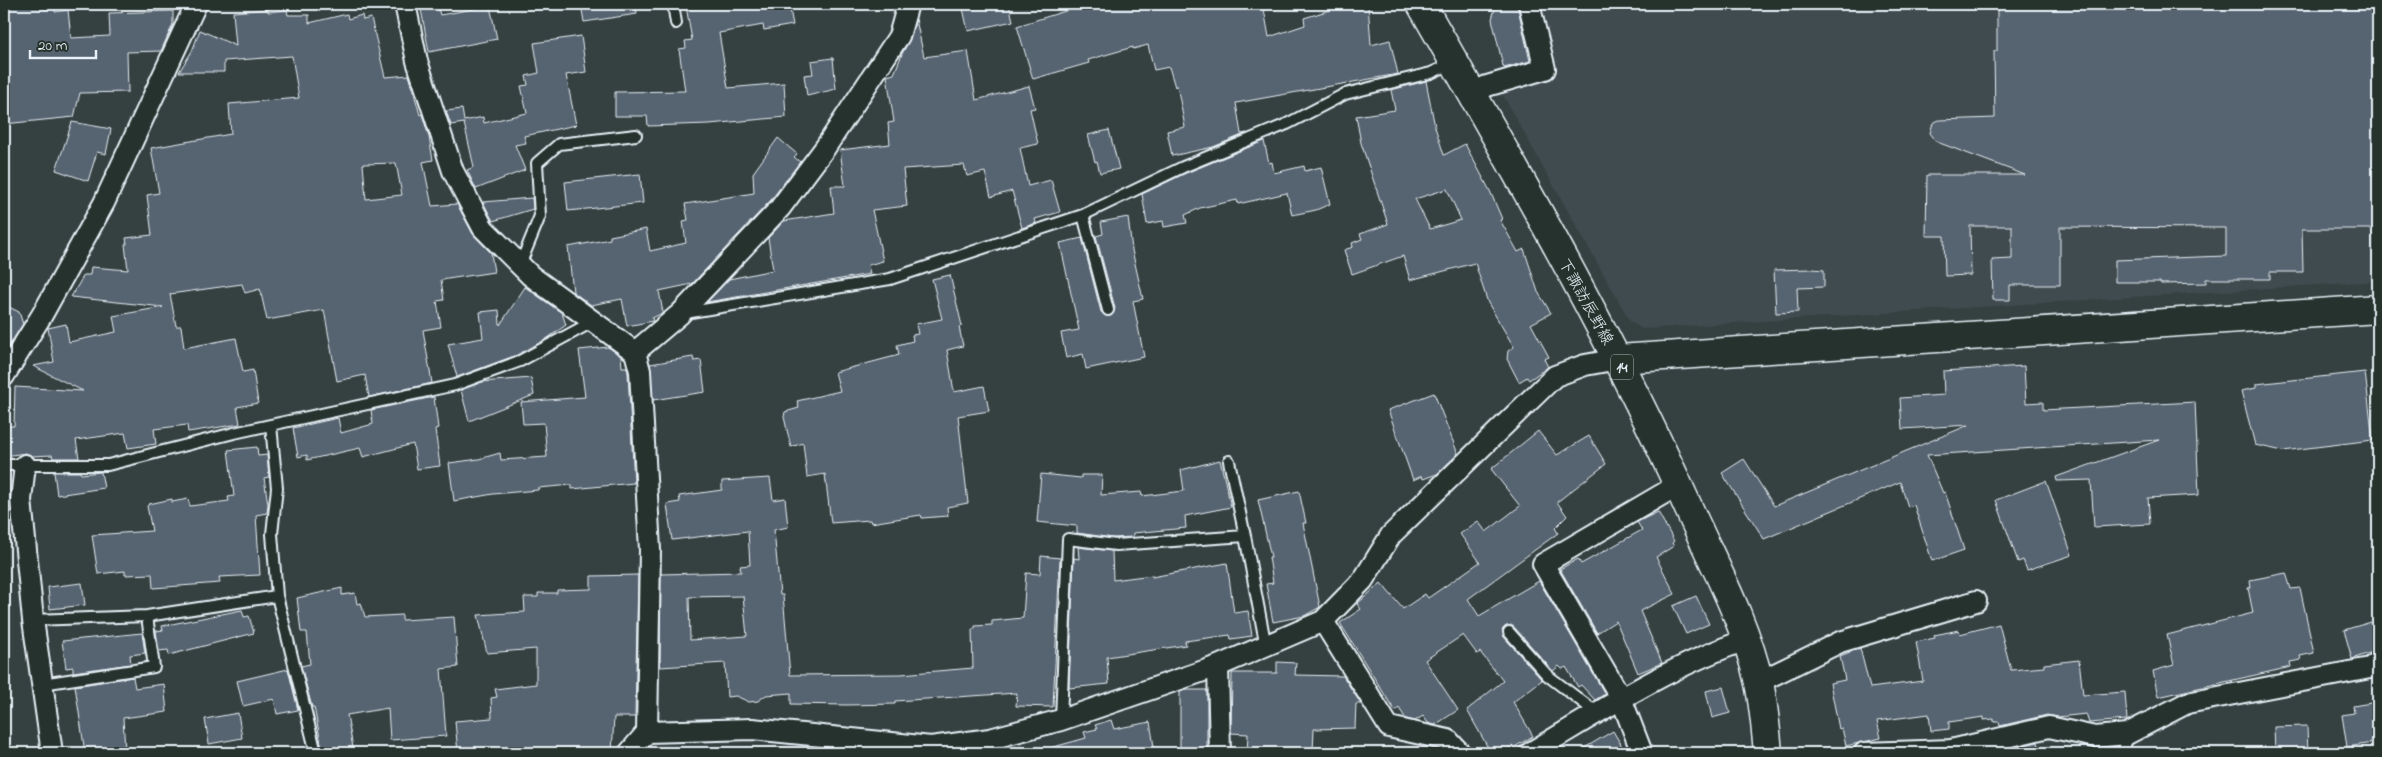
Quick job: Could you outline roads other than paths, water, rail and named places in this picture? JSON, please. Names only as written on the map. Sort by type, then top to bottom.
[{"type":"main road","name":"下諏訪辰野線","points":[[1421,4],[1473,93],[1618,359],[1678,485],[1746,640],[1759,682],[1768,753]]},
{"type":"main road","points":[[1618,359],[2378,309]]},
{"type":"street","points":[[4,376],[42,315],[104,203],[196,4]]},
{"type":"street","points":[[405,4],[417,61],[453,171],[483,228],[531,276],[635,352],[640,371],[650,550],[647,732],[629,753]]},
{"type":"street","points":[[635,352],[680,314],[780,208],[825,148],[899,36],[908,4]]},
{"type":"street","points":[[1473,93],[1487,86],[1545,69],[1529,4]]},
{"type":"street","points":[[647,732],[752,729],[931,748],[990,740],[1061,720],[1218,666],[1323,621],[1363,580],[1392,536],[1555,376],[1585,365],[1618,359]]},
{"type":"street","points":[[25,465],[21,500],[33,620],[52,753]]},
{"type":"street","points":[[1642,753],[1621,698],[1543,564],[1678,485]]},
{"type":"street","points":[[1759,682],[1840,642],[1976,601]]},
{"type":"street","points":[[1323,621],[1389,727],[1448,740],[1460,753]]},
{"type":"street","points":[[1530,753],[1621,698],[1719,650],[1746,640]]},
{"type":"street","points":[[1866,753],[1951,750],[2049,727],[2126,744],[2187,703],[2370,668],[2378,662]]},
{"type":"street","points":[[1218,666],[1220,753]]},
{"type":"lane","points":[[673,4],[676,24]]},
{"type":"lane","points":[[680,314],[890,279],[1083,215],[1183,167],[1287,124],[1345,94],[1430,73],[1454,62]]},
{"type":"lane","points":[[520,265],[540,216],[538,163],[559,144],[636,134]]},
{"type":"lane","points":[[1083,215],[1108,310]]},
{"type":"lane","points":[[4,465],[108,465],[271,425],[455,385],[520,361],[594,321]]},
{"type":"lane","points":[[271,425],[277,488],[272,534],[277,596],[316,753]]},
{"type":"lane","points":[[1229,461],[1266,647]]},
{"type":"lane","points":[[1061,720],[1068,539],[1116,545],[1245,536]]},
{"type":"lane","points":[[33,620],[147,616],[277,596]]},
{"type":"lane","points":[[42,684],[154,667],[147,616]]},
{"type":"lane","points":[[1509,632],[1547,675],[1597,713]]}]
